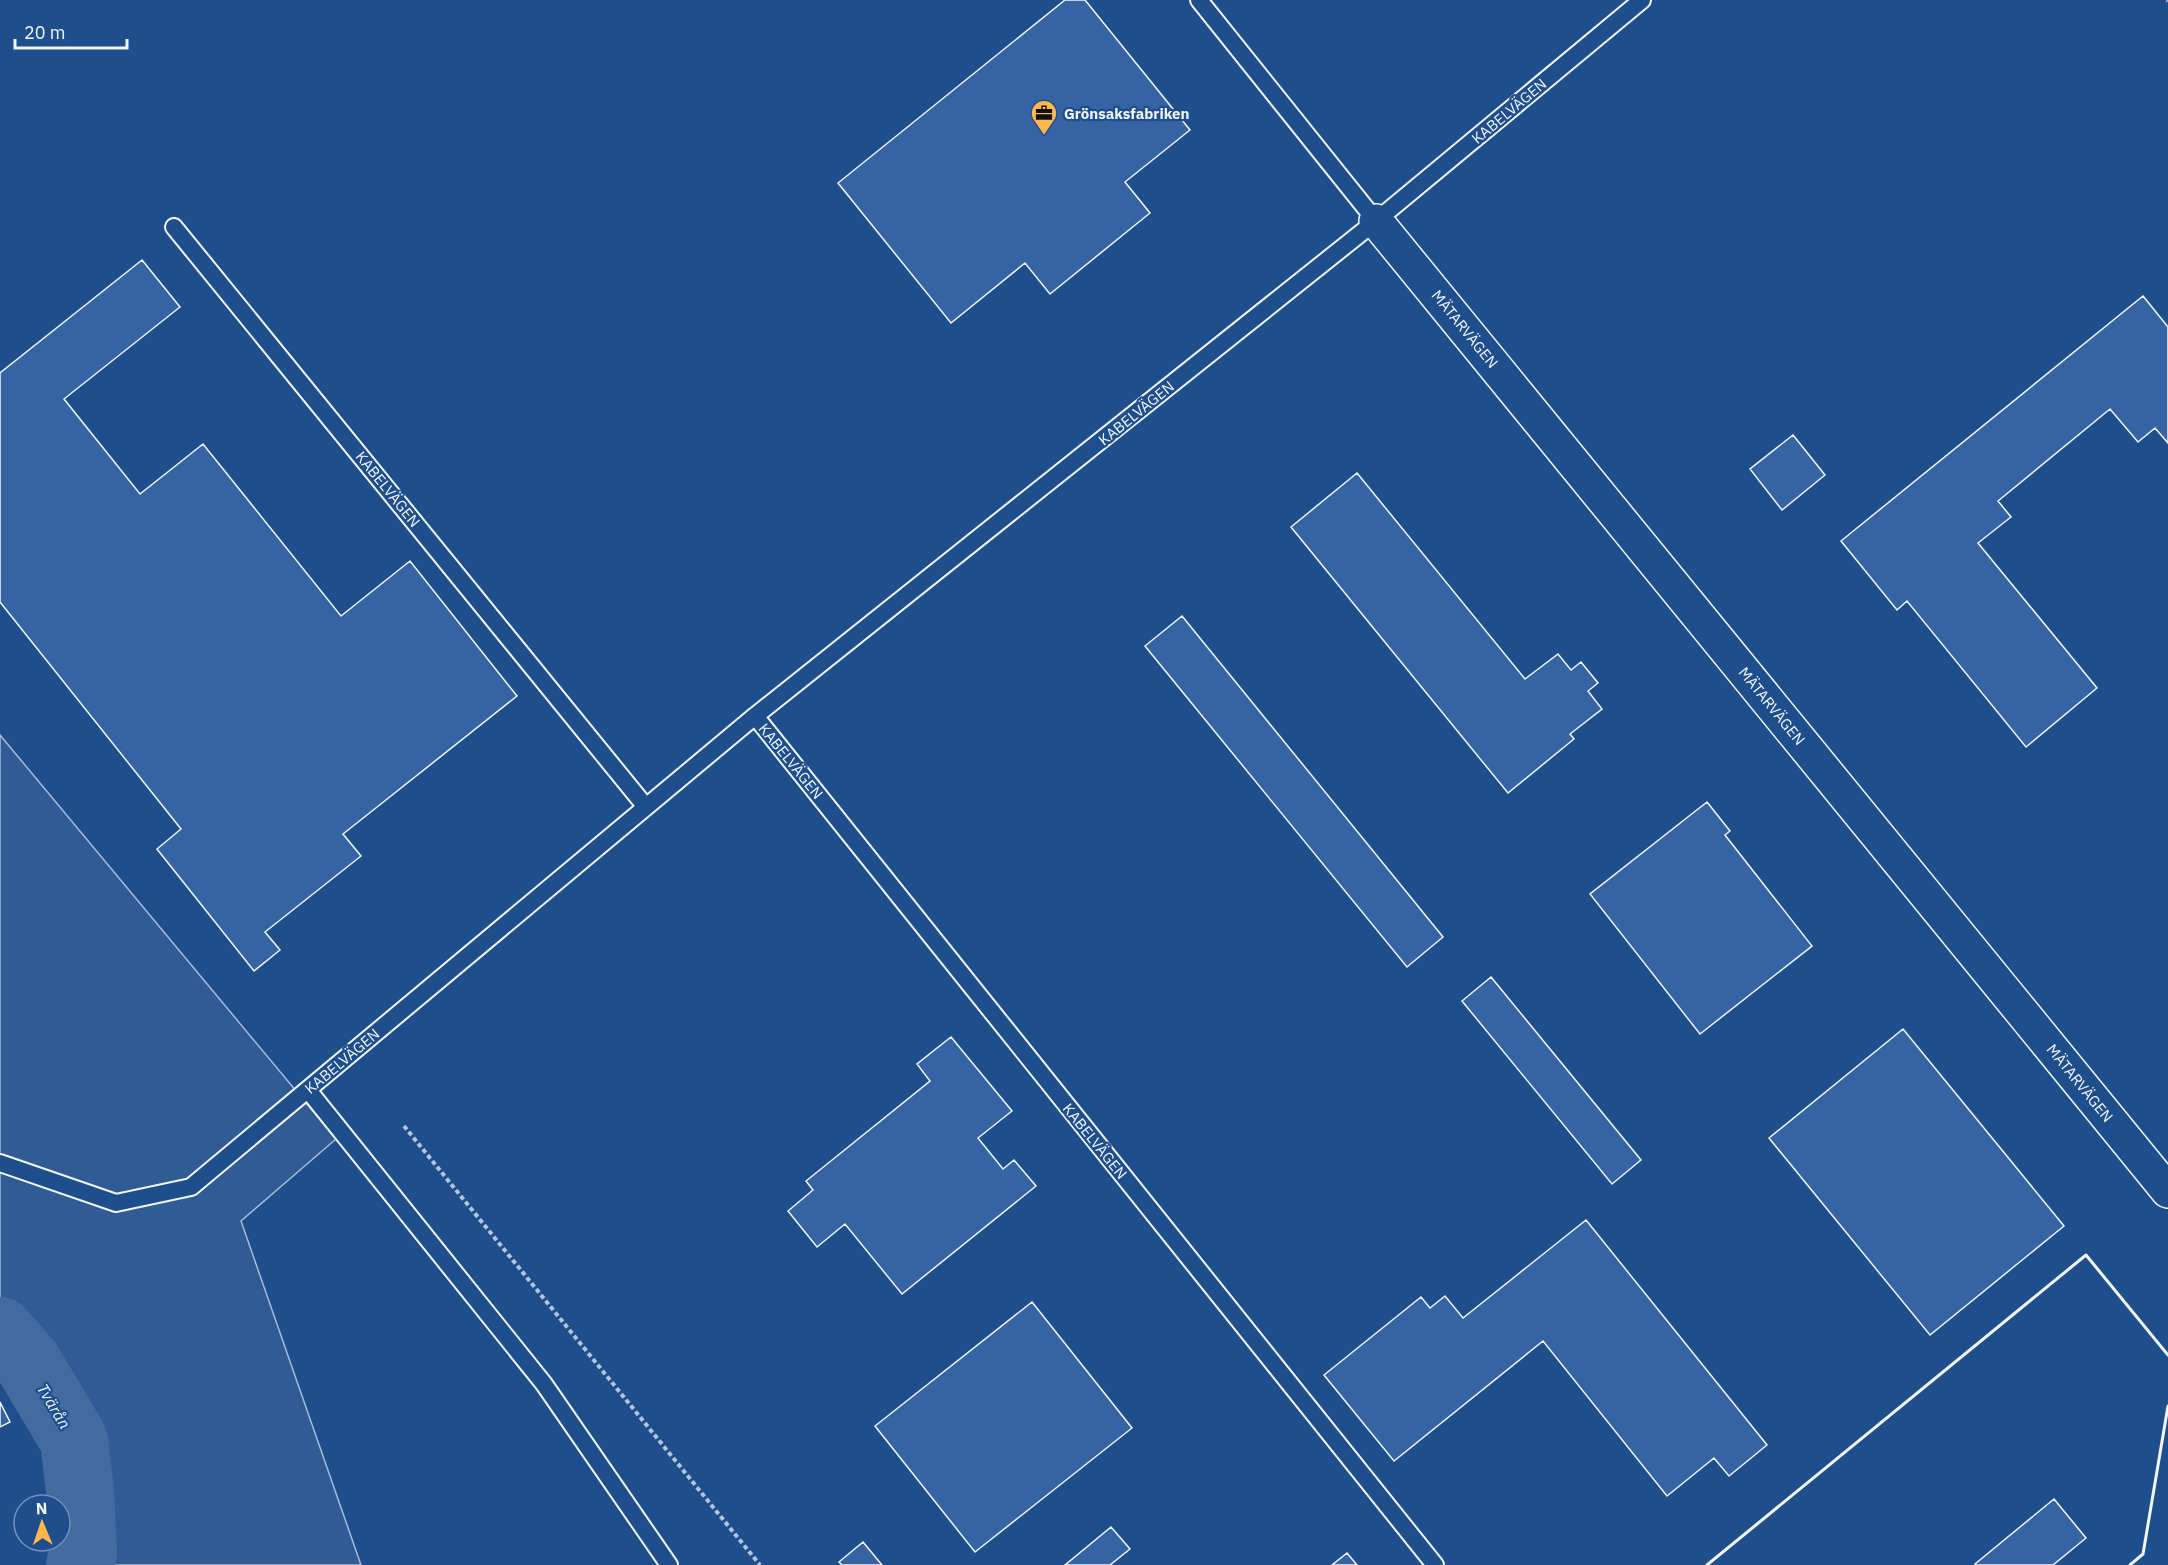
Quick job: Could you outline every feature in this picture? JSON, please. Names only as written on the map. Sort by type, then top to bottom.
[{"type":"street","name":"MÄTARVÄGEN","points":[[1376,221],[2168,1191]]},
{"type":"lane","points":[[1199,0],[1376,221]]},
{"type":"lane","name":"KABELVÄGEN","points":[[0,1163],[116,1203],[191,1187],[755,716],[1376,221],[1642,0]]},
{"type":"lane","name":"KABELVÄGEN","points":[[174,227],[646,807]]},
{"type":"lane","name":"KABELVÄGEN","points":[[755,716],[1435,1565]]},
{"type":"lane","points":[[308,1090],[544,1384],[669,1565]]},
{"type":"path","points":[[404,1126],[760,1565]]},
{"type":"shaded area","points":[[0,735],[336,1139],[241,1221],[361,1565],[80,1565],[83,1554],[80,1490],[74,1440],[28,1363],[0,1331]]},
{"type":"building","points":[[1065,0],[1085,0],[1190,130],[1125,182],[1150,213],[1050,294],[1025,263],[951,323],[838,183]]},
{"type":"building","points":[[142,260],[180,307],[64,399],[140,494],[203,444],[341,616],[410,561],[517,696],[343,834],[361,856],[265,932],[280,950],[254,971],[157,849],[181,829],[0,602],[0,373]]},
{"type":"building","points":[[2143,296],[2168,327],[2168,443],[2155,428],[2138,442],[2110,409],[1998,501],[2011,517],[1978,543],[2097,688],[2026,747],[1907,601],[1897,610],[1841,541]]},
{"type":"building","points":[[1793,435],[1825,475],[1782,510],[1750,469]]},
{"type":"building","points":[[1357,473],[1525,679],[1558,654],[1571,670],[1581,662],[1598,683],[1588,691],[1602,709],[1570,734],[1574,739],[1508,793],[1291,527]]},
{"type":"building","points":[[1182,616],[1443,937],[1407,967],[1145,646]]},
{"type":"building","points":[[1707,802],[1730,831],[1725,835],[1812,946],[1700,1034],[1590,894]]},
{"type":"building","points":[[1491,977],[1641,1160],[1612,1184],[1462,1001]]},
{"type":"building","points":[[1903,1029],[2064,1226],[1930,1335],[1769,1138]]},
{"type":"building","points":[[951,1037],[1012,1111],[978,1138],[1003,1169],[1014,1160],[1036,1186],[902,1294],[845,1224],[817,1247],[788,1211],[813,1190],[806,1181],[930,1081],[917,1064]]},
{"type":"building","points":[[1586,1220],[1767,1445],[1729,1476],[1714,1458],[1667,1496],[1543,1341],[1394,1461],[1324,1375],[1421,1297],[1430,1308],[1445,1296],[1463,1318]]},
{"type":"building","points":[[1032,1302],[1132,1428],[975,1552],[875,1426]]},
{"type":"building","points":[[0,1402],[10,1422],[0,1427]]},
{"type":"building","points":[[2054,1499],[2086,1538],[2053,1565],[1975,1564]]},
{"type":"building","points":[[1111,1527],[1130,1549],[1110,1565],[1065,1565]]},
{"type":"building","points":[[863,1542],[882,1565],[842,1565],[839,1562]]},
{"type":"building","points":[[1347,1553],[1357,1565],[1332,1565]]},
{"type":"waterway","name":"Tvärån","points":[[0,1331],[28,1363],[74,1440],[80,1490],[83,1554],[80,1565]]},
{"type":"wall","points":[[1707,1565],[2086,1255],[2168,1355]]},
{"type":"wall","points":[[2130,1565],[2143,1554],[2168,1406]]},
{"type":"place","name":"Grönsaksfabriken","points":[[1044,136]]}]
